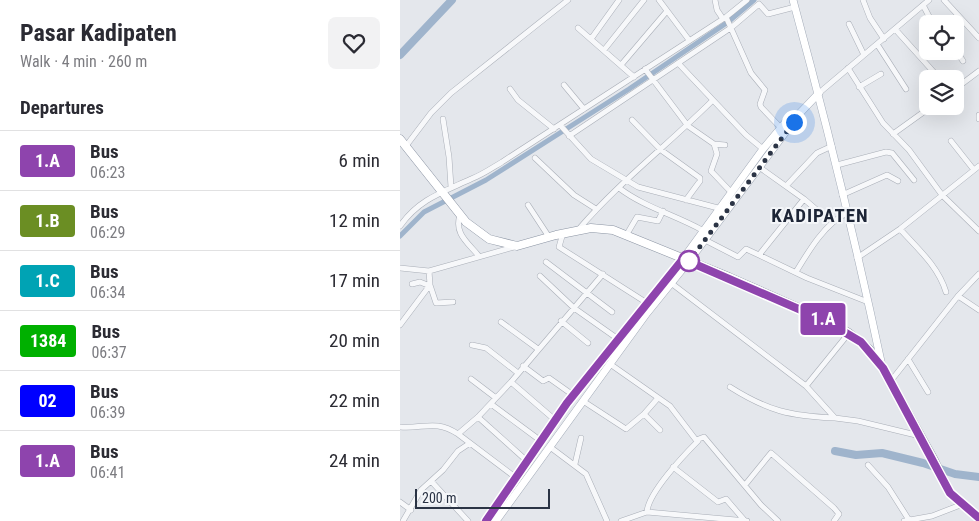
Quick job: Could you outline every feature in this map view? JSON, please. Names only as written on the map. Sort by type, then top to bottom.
[{"type":"highway","points":[[400,139],[458,211],[475,230],[489,239],[517,246],[563,233],[599,227],[627,234],[824,320],[849,333],[869,349],[883,368],[950,493],[979,518]]},
{"type":"main road","points":[[794,3],[833,146],[842,195],[883,368]]},
{"type":"main road","points":[[486,521],[506,489],[573,395],[647,303],[705,240],[799,114],[819,93]]},
{"type":"main road","points":[[496,521],[671,283],[702,230],[718,208],[789,118],[799,114]]},
{"type":"main road","points":[[567,403],[577,410]]},
{"type":"main road","points":[[543,438],[552,444]]},
{"type":"main road","points":[[506,489],[514,495]]},
{"type":"street","points":[[406,146],[431,113],[451,93],[568,0]]},
{"type":"street","points":[[591,39],[619,0]]},
{"type":"street","points":[[604,50],[644,0]]},
{"type":"street","points":[[659,0],[689,40]]},
{"type":"street","points":[[715,0],[717,10],[726,18],[731,26],[751,73],[765,90],[760,104],[761,107],[781,128]]},
{"type":"street","points":[[400,226],[412,212],[451,187],[473,179],[561,126],[689,40],[726,18],[747,0]]},
{"type":"street","points":[[863,0],[870,18],[884,39]]},
{"type":"street","points":[[944,0],[979,38]]},
{"type":"street","points":[[819,93],[927,2],[931,15]]},
{"type":"street","points":[[569,136],[678,63],[760,4],[768,14],[794,3]]},
{"type":"street","points":[[621,66],[667,11]]},
{"type":"street","points":[[849,24],[864,55]]},
{"type":"street","points":[[578,28],[634,76]]},
{"type":"street","points":[[895,29],[932,70]]},
{"type":"street","points":[[877,44],[906,89]]},
{"type":"street","points":[[678,63],[763,149]]},
{"type":"street","points":[[848,68],[859,87],[893,134],[909,150],[942,195],[979,231]]},
{"type":"street","points":[[646,69],[688,126],[714,144],[725,145]]},
{"type":"street","points":[[964,82],[979,71]]},
{"type":"street","points":[[859,87],[882,74]]},
{"type":"street","points":[[564,85],[584,109]]},
{"type":"street","points":[[510,88],[518,100],[554,129]]},
{"type":"street","points":[[578,230],[596,209],[688,126],[713,100]]},
{"type":"street","points":[[893,134],[919,115]]},
{"type":"street","points":[[443,119],[450,157],[451,187]]},
{"type":"street","points":[[632,120],[661,150],[700,178],[700,181],[686,200]]},
{"type":"street","points":[[561,126],[591,159],[645,191],[718,208]]},
{"type":"street","points":[[951,141],[974,170]]},
{"type":"street","points":[[714,144],[717,154],[711,171],[730,192]]},
{"type":"street","points":[[786,186],[817,153],[833,146]]},
{"type":"street","points":[[837,166],[886,152],[892,153],[914,180]]},
{"type":"street","points":[[535,158],[568,190],[596,209]]},
{"type":"street","points":[[857,258],[900,229],[979,166]]},
{"type":"street","points":[[759,167],[818,211]]},
{"type":"street","points":[[842,195],[888,175],[898,181]]},
{"type":"street","points":[[619,188],[638,201],[664,211],[702,230]]},
{"type":"street","points":[[759,255],[804,199]]},
{"type":"street","points":[[528,205],[549,237]]},
{"type":"street","points":[[458,211],[458,232],[478,255]]},
{"type":"street","points":[[627,234],[637,216],[658,221],[664,211]]},
{"type":"street","points":[[796,272],[818,239],[847,213]]},
{"type":"street","points":[[900,229],[933,265],[940,276],[946,292]]},
{"type":"street","points":[[563,233],[560,247],[647,303]]},
{"type":"street","points":[[705,240],[738,257],[746,249],[868,302]]},
{"type":"street","points":[[400,268],[429,271],[478,255],[517,246]]},
{"type":"street","points":[[546,262],[612,312]]},
{"type":"street","points":[[429,271],[430,286],[436,303],[453,302]]},
{"type":"street","points":[[458,434],[478,417],[511,382],[603,274]]},
{"type":"street","points":[[890,382],[958,296],[979,274]]},
{"type":"street","points":[[540,276],[574,308],[618,339]]},
{"type":"street","points":[[412,284],[420,282],[430,286]]},
{"type":"street","points":[[671,283],[806,386],[835,418]]},
{"type":"street","points":[[400,325],[430,286]]},
{"type":"street","points":[[958,296],[979,310]]},
{"type":"street","points":[[561,321],[588,343]]},
{"type":"street","points":[[501,322],[538,349]]},
{"type":"street","points":[[806,386],[849,333]]},
{"type":"street","points":[[472,345],[486,348],[518,373]]},
{"type":"street","points":[[908,359],[928,392]]},
{"type":"street","points":[[610,364],[670,406],[698,441]]},
{"type":"street","points":[[523,366],[544,382],[549,378],[573,395]]},
{"type":"street","points":[[471,379],[496,398]]},
{"type":"street","points":[[511,382],[555,420]]},
{"type":"street","points":[[730,387],[768,409],[790,414],[858,421],[920,436]]},
{"type":"street","points":[[583,401],[626,429],[644,414],[658,398]]},
{"type":"street","points":[[491,404],[543,438]]},
{"type":"street","points":[[644,414],[660,430]]},
{"type":"street","points":[[478,417],[526,461]]},
{"type":"street","points":[[400,427],[418,427],[432,424],[446,427],[470,442],[515,477]]},
{"type":"street","points":[[647,512],[653,497],[673,467],[704,437],[761,505],[778,521]]},
{"type":"street","points":[[575,464],[581,438]]},
{"type":"street","points":[[403,521],[421,490],[445,468],[458,451],[470,442]]},
{"type":"street","points":[[552,444],[588,477],[607,521]]},
{"type":"street","points":[[745,485],[771,454],[834,508],[839,514],[834,521]]},
{"type":"street","points":[[868,465],[888,487],[906,521],[932,516],[964,504]]},
{"type":"street","points":[[673,467],[719,502],[726,499],[746,521]]},
{"type":"street","points":[[431,481],[468,521]]},
{"type":"street","points":[[400,502],[411,510]]},
{"type":"street","points":[[621,521],[647,512],[718,520],[746,521]]},
{"type":"waterway","points":[[400,55],[452,0]]},
{"type":"waterway","points":[[400,236],[424,212],[486,180],[629,89],[728,22],[754,0]]},
{"type":"waterway","points":[[835,451],[856,455],[882,453],[923,463],[955,474],[979,477]]},
{"type":"bus line","name":"1.A","points":[[486,521],[506,489],[567,403],[606,352],[683,259],[729,277],[824,320],[849,333],[869,349],[883,368],[950,493],[979,518]]},
{"type":"district","name":"KADIPATEN","points":[[820,215]]},
{"type":"route","points":[[689,261],[794,122]]}]
